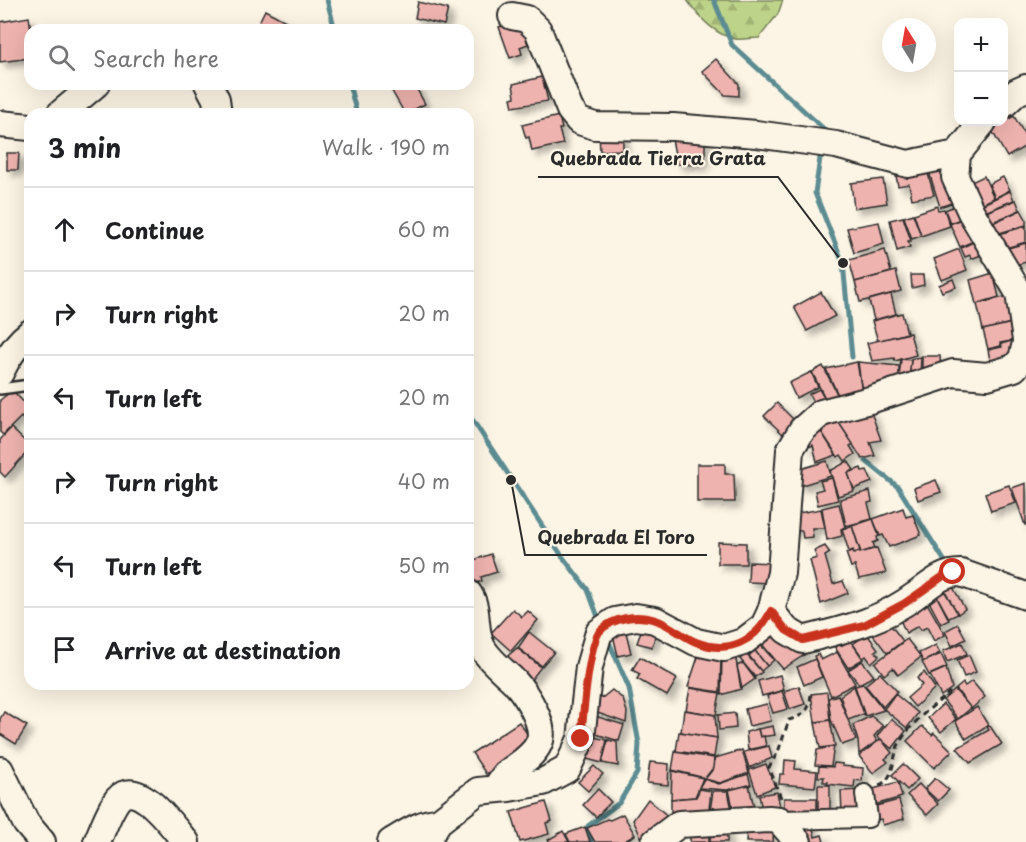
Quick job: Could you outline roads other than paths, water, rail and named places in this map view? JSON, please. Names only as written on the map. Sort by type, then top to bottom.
[{"type":"street","points":[[512,16],[526,19],[538,30],[570,110],[579,121],[595,126],[673,127],[756,134],[837,145],[908,164],[957,154]]},
{"type":"street","points":[[1008,100],[1026,88]]},
{"type":"street","points":[[67,108],[89,90]]},
{"type":"street","points":[[211,90],[217,108]]},
{"type":"street","points":[[0,124],[24,126]]},
{"type":"street","points":[[391,842],[424,823],[432,832],[478,790],[543,782],[567,769],[581,739],[589,667],[599,632],[615,621],[636,616],[655,620],[696,642],[724,648],[743,642],[764,626],[771,611],[781,573],[790,450],[802,430],[821,413],[953,374],[987,376],[1014,368],[1022,359],[1026,341],[1019,293],[971,212],[955,177],[957,154],[980,126]]},
{"type":"street","points":[[0,373],[5,361],[24,338]]},
{"type":"street","points":[[771,611],[786,630],[803,640],[864,625],[905,603],[945,575],[953,572],[1026,596]]},
{"type":"street","points":[[474,602],[477,631],[482,648],[492,662],[517,684],[540,722],[539,743],[528,758],[504,776],[496,789]]},
{"type":"street","points":[[0,770],[26,823],[42,842]]},
{"type":"street","points":[[97,842],[117,800],[124,794],[133,792],[144,797],[186,842]]},
{"type":"street","points":[[655,842],[680,824],[867,818],[865,794]]},
{"type":"street","points":[[779,820],[798,842]]},
{"type":"lane","points":[[0,389],[24,386]]},
{"type":"waterway","points":[[327,0],[333,24]]},
{"type":"waterway","points":[[714,0],[732,45],[825,130]]},
{"type":"waterway","points":[[351,90],[355,108]]},
{"type":"waterway","points":[[821,151],[815,193],[843,263],[852,357]]},
{"type":"waterway","points":[[474,422],[562,556],[588,590],[598,617]]},
{"type":"waterway","points":[[866,461],[898,487],[949,568]]},
{"type":"waterway","points":[[591,842],[588,826],[619,803],[637,773],[639,744],[629,688],[609,642]]},
{"type":"place","name":"Quebrada Tierra Grata","points":[[843,263]]},
{"type":"place","name":"Quebrada El Toro","points":[[511,480]]}]
